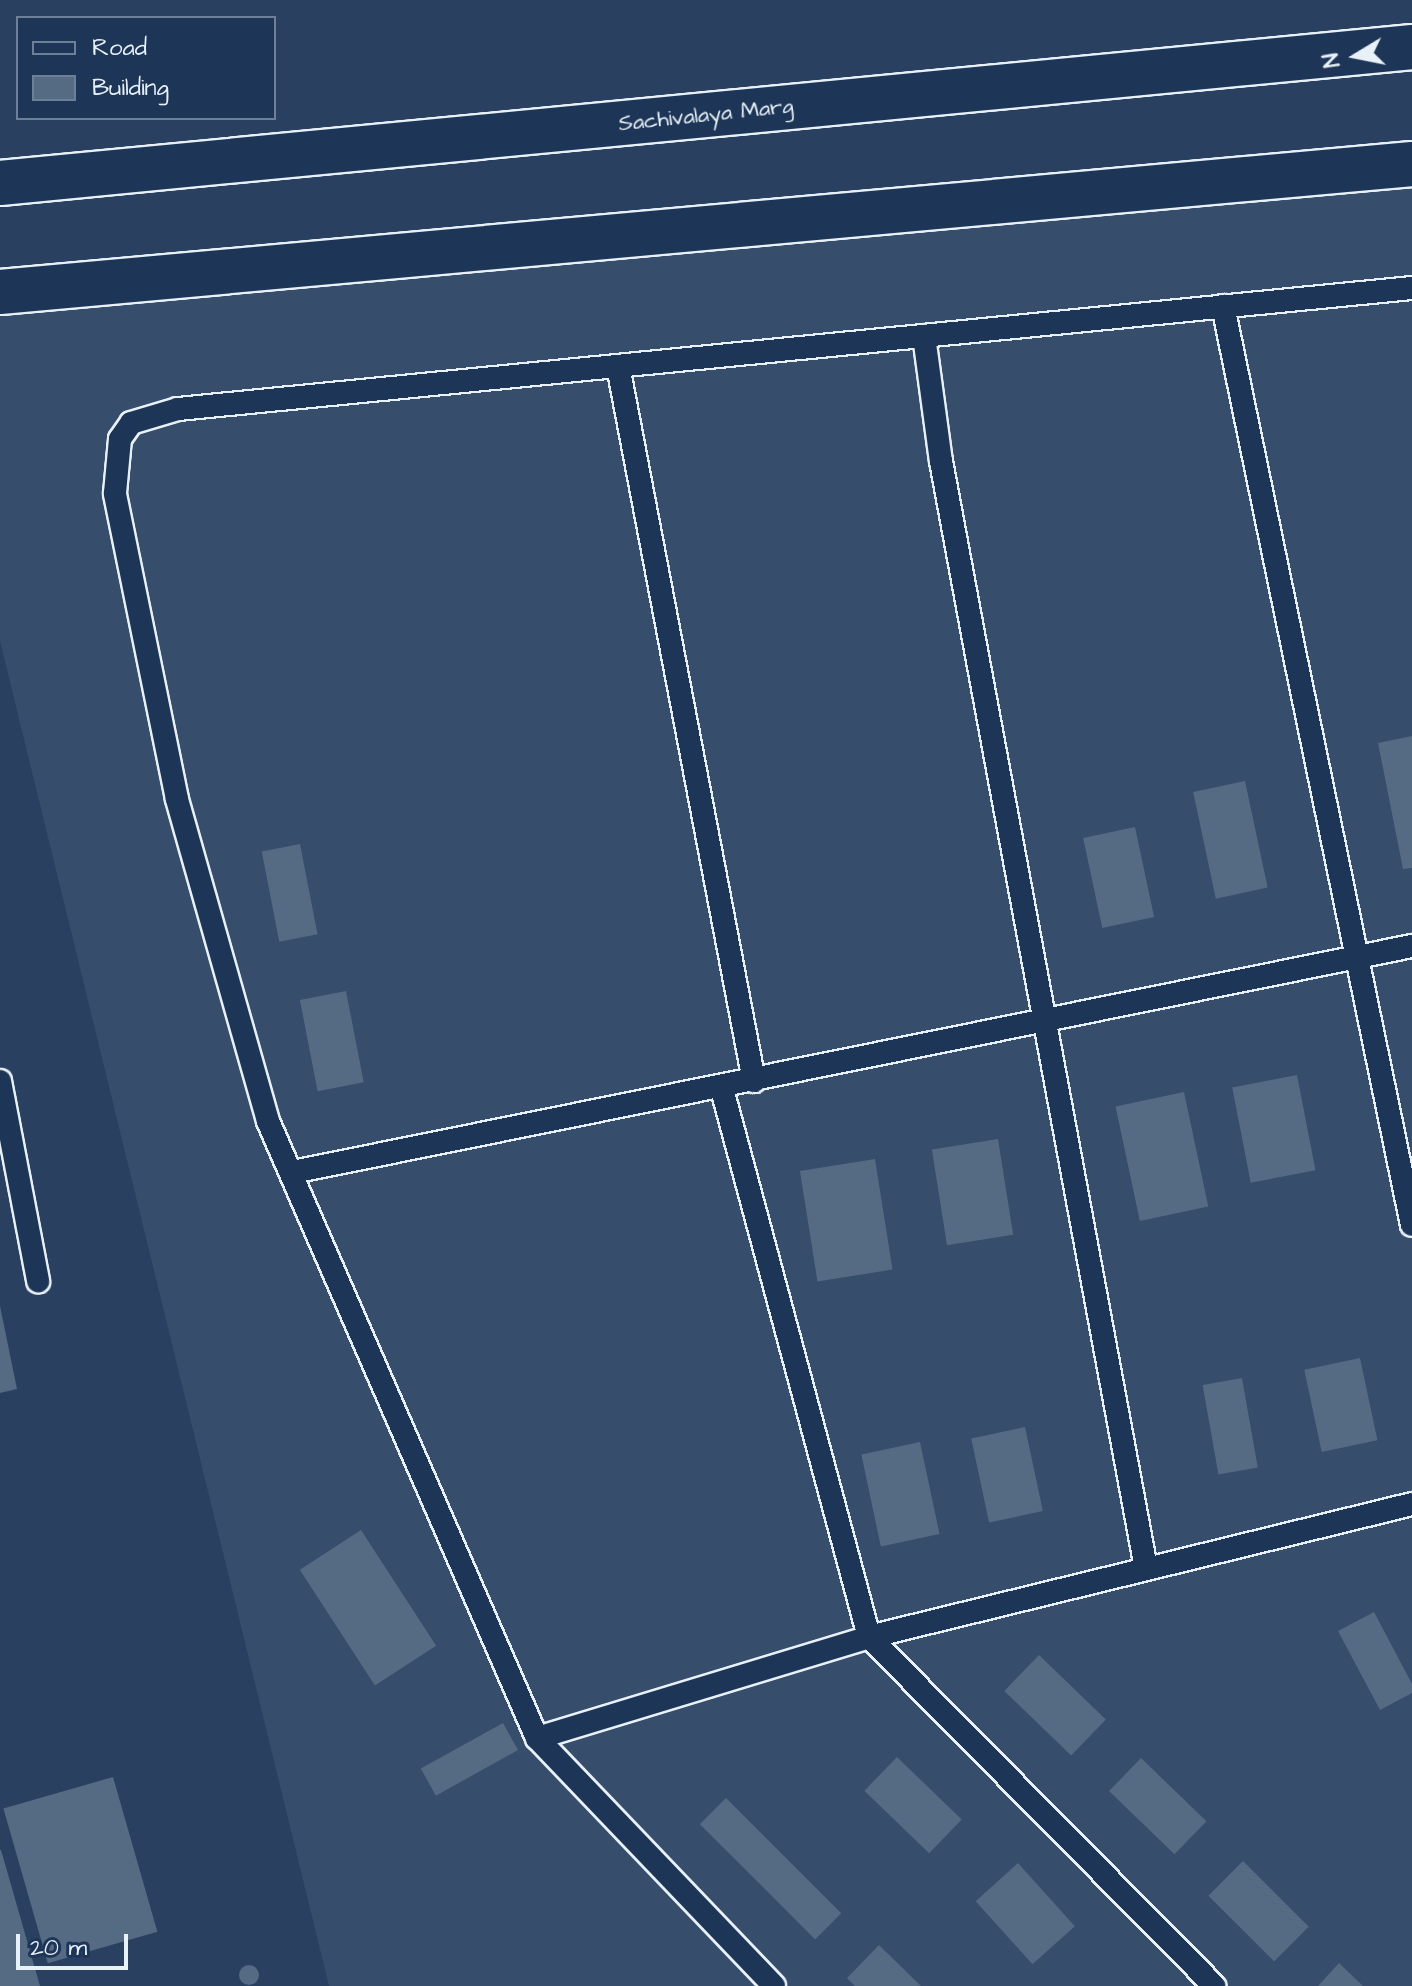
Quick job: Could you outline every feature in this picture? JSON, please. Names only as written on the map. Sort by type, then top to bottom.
[{"type":"main road","name":"Sachivalaya Marg","points":[[0,183],[1412,47]]},
{"type":"main road","points":[[0,292],[1412,164]]},
{"type":"lane","points":[[774,1986],[537,1738],[293,1172],[250,1080],[177,799],[115,493],[120,439],[131,423],[178,409],[1412,288]]},
{"type":"lane","points":[[1223,306],[1412,1225]]},
{"type":"lane","points":[[924,336],[1043,1017],[1146,1568]]},
{"type":"lane","points":[[618,366],[754,1081]]},
{"type":"lane","points":[[293,1172],[722,1089],[1043,1017],[1412,946]]},
{"type":"lane","points":[[0,1081],[38,1281]]},
{"type":"lane","points":[[722,1089],[869,1637],[1214,1986]]},
{"type":"lane","points":[[537,1738],[869,1637],[1412,1504]]},
{"type":"shaded area","points":[[1412,178],[1412,1986],[329,1986],[0,641],[0,299]]},
{"type":"building","points":[[1412,736],[1412,868],[1403,869],[1378,743]]},
{"type":"building","points":[[1245,781],[1268,888],[1216,899],[1193,792]]},
{"type":"building","points":[[1135,827],[1154,917],[1102,928],[1083,838]]},
{"type":"building","points":[[300,844],[318,934],[279,942],[262,851]]},
{"type":"building","points":[[346,991],[364,1082],[318,1091],[300,1000]]},
{"type":"building","points":[[1297,1075],[1316,1170],[1251,1183],[1232,1088]]},
{"type":"building","points":[[1184,1092],[1208,1206],[1140,1221],[1116,1107]]},
{"type":"building","points":[[998,1139],[1013,1235],[947,1245],[932,1149]]},
{"type":"building","points":[[875,1159],[893,1270],[817,1282],[800,1171]]},
{"type":"building","points":[[0,1306],[17,1389],[0,1393]]},
{"type":"building","points":[[1360,1358],[1377,1440],[1322,1452],[1304,1370]]},
{"type":"building","points":[[1242,1378],[1258,1468],[1218,1475],[1203,1385]]},
{"type":"building","points":[[1025,1427],[1043,1511],[989,1523],[971,1438]]},
{"type":"building","points":[[920,1442],[940,1534],[881,1546],[861,1454]]},
{"type":"building","points":[[361,1530],[436,1646],[375,1685],[300,1570]]},
{"type":"building","points":[[1374,1612],[1412,1684],[1412,1693],[1380,1710],[1338,1631]]},
{"type":"building","points":[[1039,1655],[1106,1720],[1071,1756],[1004,1691]]},
{"type":"building","points":[[503,1723],[518,1750],[436,1796],[421,1769]]},
{"type":"building","points":[[897,1757],[962,1820],[929,1853],[864,1791]]},
{"type":"building","points":[[1141,1758],[1206,1821],[1175,1854],[1109,1791]]},
{"type":"building","points":[[113,1777],[157,1932],[48,1963],[3,1808]]},
{"type":"building","points":[[726,1798],[841,1913],[815,1939],[700,1824]]},
{"type":"building","points":[[1,1850],[40,1986],[0,1986]]},
{"type":"building","points":[[1243,1861],[1309,1927],[1274,1961],[1208,1896]]},
{"type":"building","points":[[1018,1863],[1075,1926],[1033,1964],[976,1901]]},
{"type":"building","points":[[879,1945],[921,1986],[855,1986],[847,1978]]},
{"type":"building","points":[[1339,1963],[1363,1986],[1318,1986]]},
{"type":"building","points":[[249,1965],[256,1968],[259,1975],[256,1982],[249,1985],[242,1982],[239,1975],[242,1968]]}]
